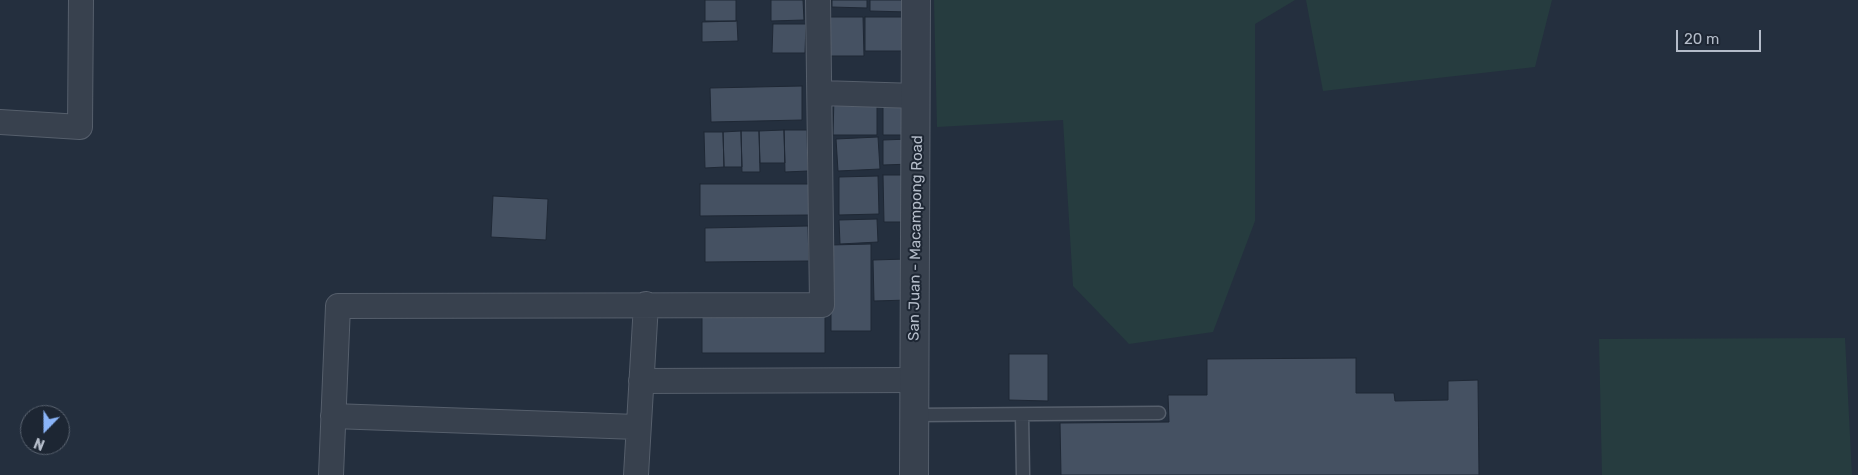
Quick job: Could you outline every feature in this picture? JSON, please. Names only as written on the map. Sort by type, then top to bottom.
[{"type":"street","points":[[0,122],[80,126],[81,0]]},
{"type":"street","points":[[330,475],[338,306],[822,305],[821,93],[818,0]]},
{"type":"street","name":"San Juan - Macampong Road","points":[[914,475],[916,415],[916,0]]},
{"type":"street","points":[[821,93],[917,96]]},
{"type":"street","points":[[636,475],[637,428],[646,304]]},
{"type":"street","points":[[640,381],[915,380]]},
{"type":"street","points":[[333,416],[637,428]]},
{"type":"lane","points":[[916,415],[1159,413]]},
{"type":"lane","points":[[1022,414],[1024,475]]},
{"type":"green space","points":[[934,0],[1295,0],[1255,24],[1255,221],[1213,332],[1129,344],[1073,286],[1063,120],[937,127]]},
{"type":"green space","points":[[1306,0],[1552,0],[1535,67],[1323,91]]},
{"type":"green space","points":[[1845,338],[1852,475],[1602,475],[1599,339]]},
{"type":"building","points":[[705,0],[736,0],[736,21],[705,21]]},
{"type":"building","points":[[771,0],[803,0],[804,20],[771,21]]},
{"type":"building","points":[[832,0],[867,0],[867,8],[832,7]]},
{"type":"building","points":[[870,0],[910,0],[909,12],[870,11]]},
{"type":"building","points":[[825,17],[863,17],[864,56],[826,56]]},
{"type":"building","points":[[865,17],[902,17],[902,51],[865,51]]},
{"type":"building","points":[[737,21],[738,41],[702,42],[702,22]]},
{"type":"building","points":[[773,24],[806,24],[805,53],[772,53]]},
{"type":"building","points":[[802,86],[802,120],[711,122],[710,88]]},
{"type":"building","points":[[834,97],[877,97],[877,135],[833,135]]},
{"type":"building","points":[[883,100],[914,100],[913,135],[883,135]]},
{"type":"building","points":[[784,130],[785,163],[760,163],[759,131]]},
{"type":"building","points":[[784,130],[807,130],[808,171],[785,172]]},
{"type":"building","points":[[741,131],[742,167],[724,167],[723,132]]},
{"type":"building","points":[[741,131],[759,131],[760,172],[742,172]]},
{"type":"building","points":[[704,132],[723,132],[724,167],[705,168]]},
{"type":"building","points":[[878,137],[880,169],[838,171],[836,139]]},
{"type":"building","points":[[910,139],[911,164],[883,165],[883,140]]},
{"type":"building","points":[[883,175],[913,175],[914,222],[884,222]]},
{"type":"building","points":[[878,176],[879,214],[839,215],[839,177]]},
{"type":"building","points":[[700,184],[809,184],[809,215],[700,216]]},
{"type":"building","points":[[493,196],[548,199],[546,240],[491,237]]},
{"type":"building","points":[[877,219],[878,242],[840,244],[839,220]]},
{"type":"building","points":[[808,226],[809,261],[705,262],[705,228]]},
{"type":"building","points":[[871,244],[871,331],[831,331],[831,245]]},
{"type":"building","points":[[907,259],[908,300],[874,301],[873,260]]},
{"type":"building","points":[[702,313],[825,313],[825,353],[702,353]]},
{"type":"building","points":[[1009,354],[1048,354],[1048,401],[1009,400]]},
{"type":"building","points":[[1356,358],[1356,393],[1394,393],[1395,401],[1448,400],[1448,381],[1478,380],[1479,475],[1061,475],[1060,423],[1169,422],[1168,395],[1207,395],[1207,359]]}]
